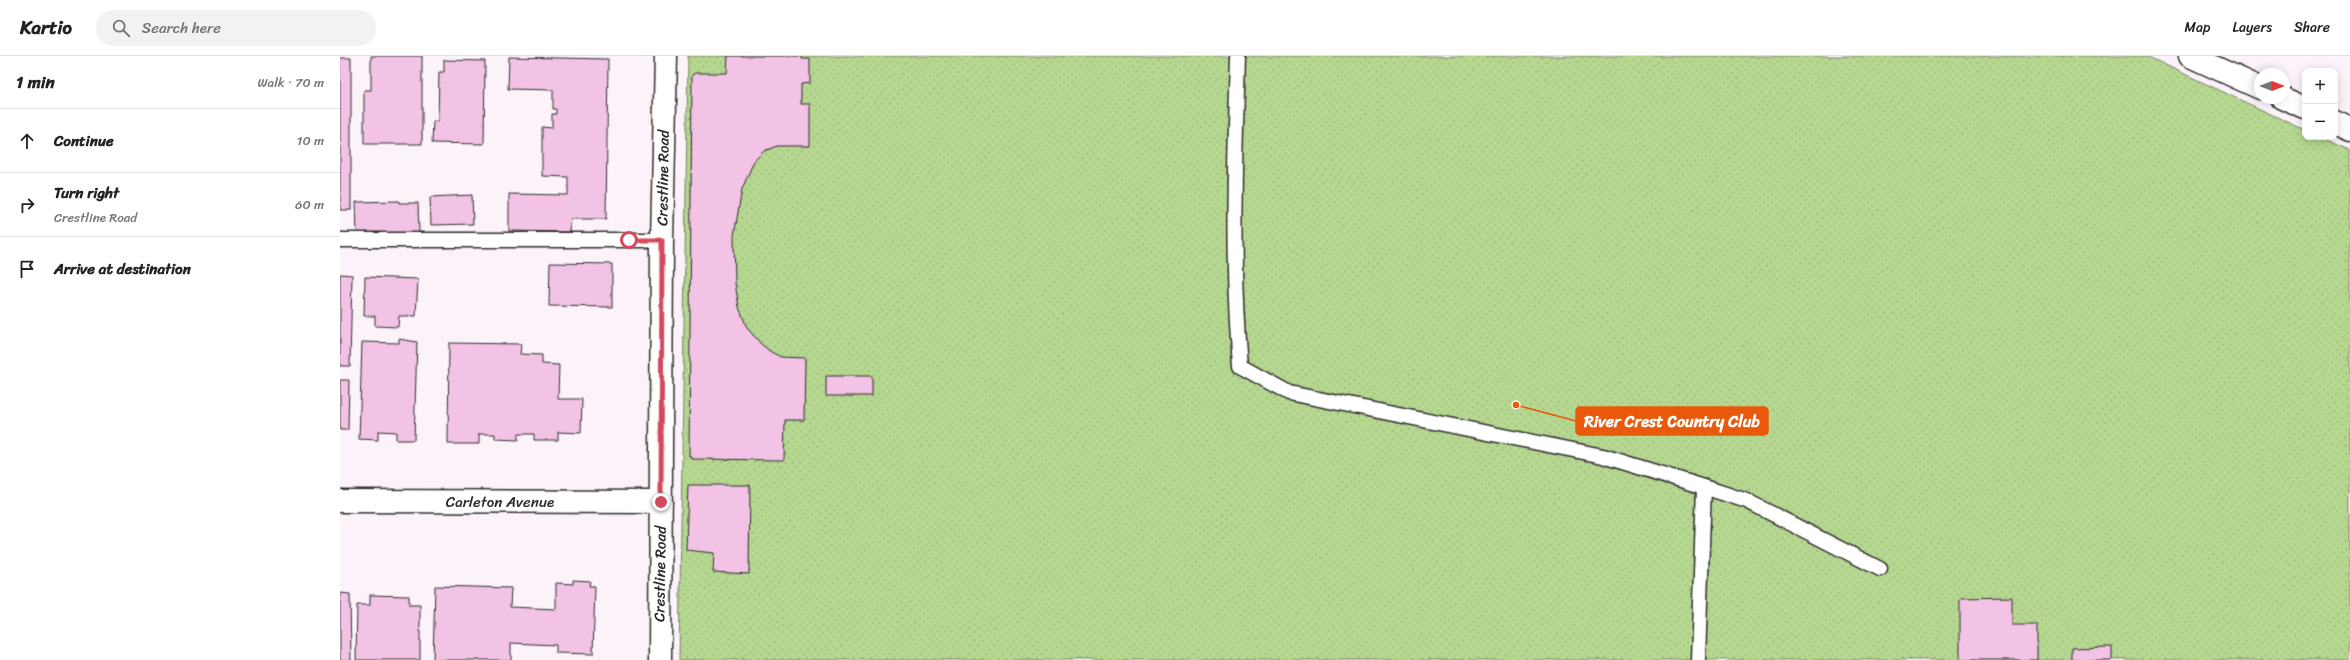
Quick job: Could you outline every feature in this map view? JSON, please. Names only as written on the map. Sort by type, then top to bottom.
[{"type":"street","name":"Crestline Road","points":[[660,660],[662,240],[666,56]]},
{"type":"street","points":[[2190,56],[2254,85]]},
{"type":"street","points":[[2290,101],[2302,107]]},
{"type":"street","points":[[2338,124],[2350,130]]},
{"type":"street","name":"Carleton Avenue","points":[[340,501],[661,502]]},
{"type":"lane","points":[[1238,56],[1235,178],[1237,330],[1240,366],[1289,393],[1603,456],[1704,487],[1747,501],[1880,569]]},
{"type":"lane","points":[[340,240],[662,240]]},
{"type":"lane","points":[[1698,660],[1704,487]]},
{"type":"green space","points":[[688,56],[2146,56],[2302,129],[2302,140],[2327,140],[2350,150],[2350,660],[679,660]]},
{"type":"building","points":[[371,56],[422,56],[422,144],[364,144],[364,90],[371,90]]},
{"type":"building","points":[[728,56],[802,56],[802,59],[810,59],[810,83],[801,84],[801,104],[810,104],[810,146],[777,146],[764,151],[754,161],[742,189],[734,236],[735,283],[739,307],[747,328],[762,345],[771,352],[781,357],[805,358],[804,420],[785,420],[784,460],[691,459],[691,456],[689,456],[692,75],[695,73],[727,73]]},
{"type":"building","points":[[509,57],[608,59],[606,219],[571,219],[570,232],[509,231],[509,194],[568,195],[568,177],[542,176],[542,127],[552,128],[552,114],[556,114],[556,109],[553,109],[553,90],[508,89]]},
{"type":"building","points":[[340,58],[351,58],[351,210],[340,210]]},
{"type":"building","points":[[444,60],[485,61],[484,144],[432,143],[433,121],[438,121],[439,72],[444,72]]},
{"type":"building","points":[[472,195],[473,224],[431,225],[430,197]]},
{"type":"building","points":[[399,201],[399,203],[418,203],[419,233],[357,234],[356,202]]},
{"type":"building","points":[[550,263],[612,264],[612,307],[549,306]]},
{"type":"building","points":[[340,274],[352,275],[350,366],[340,366]]},
{"type":"building","points":[[365,277],[418,279],[416,316],[399,316],[398,327],[375,326],[375,316],[364,316]]},
{"type":"building","points":[[399,339],[417,342],[414,440],[396,440],[396,432],[378,431],[378,440],[359,439],[362,342],[399,343]]},
{"type":"building","points":[[449,343],[521,344],[520,354],[542,355],[542,364],[559,365],[558,399],[582,399],[581,433],[558,432],[558,440],[534,440],[534,434],[518,434],[518,440],[495,439],[495,434],[479,434],[479,444],[448,444]]},
{"type":"building","points":[[826,376],[872,376],[872,396],[826,396]]},
{"type":"building","points":[[340,380],[349,380],[348,430],[340,430]]},
{"type":"building","points":[[688,485],[750,485],[749,574],[713,572],[714,553],[686,550]]},
{"type":"building","points":[[573,580],[590,581],[589,586],[595,586],[593,654],[556,653],[556,645],[511,643],[511,660],[433,660],[435,586],[511,588],[510,607],[556,609],[556,583],[573,584]]},
{"type":"building","points":[[340,593],[350,594],[351,660],[340,660]]},
{"type":"building","points":[[370,595],[409,596],[409,605],[420,605],[420,660],[356,660],[357,605],[370,605]]},
{"type":"building","points":[[2012,597],[2012,625],[2037,625],[2037,660],[1960,660],[1960,598]]},
{"type":"building","points":[[2112,647],[2112,660],[2072,660],[2072,648]]},
{"type":"place","name":"River Crest Country Club","points":[[1516,405]]},
{"type":"route","points":[[629,240],[662,240],[661,502]]}]
